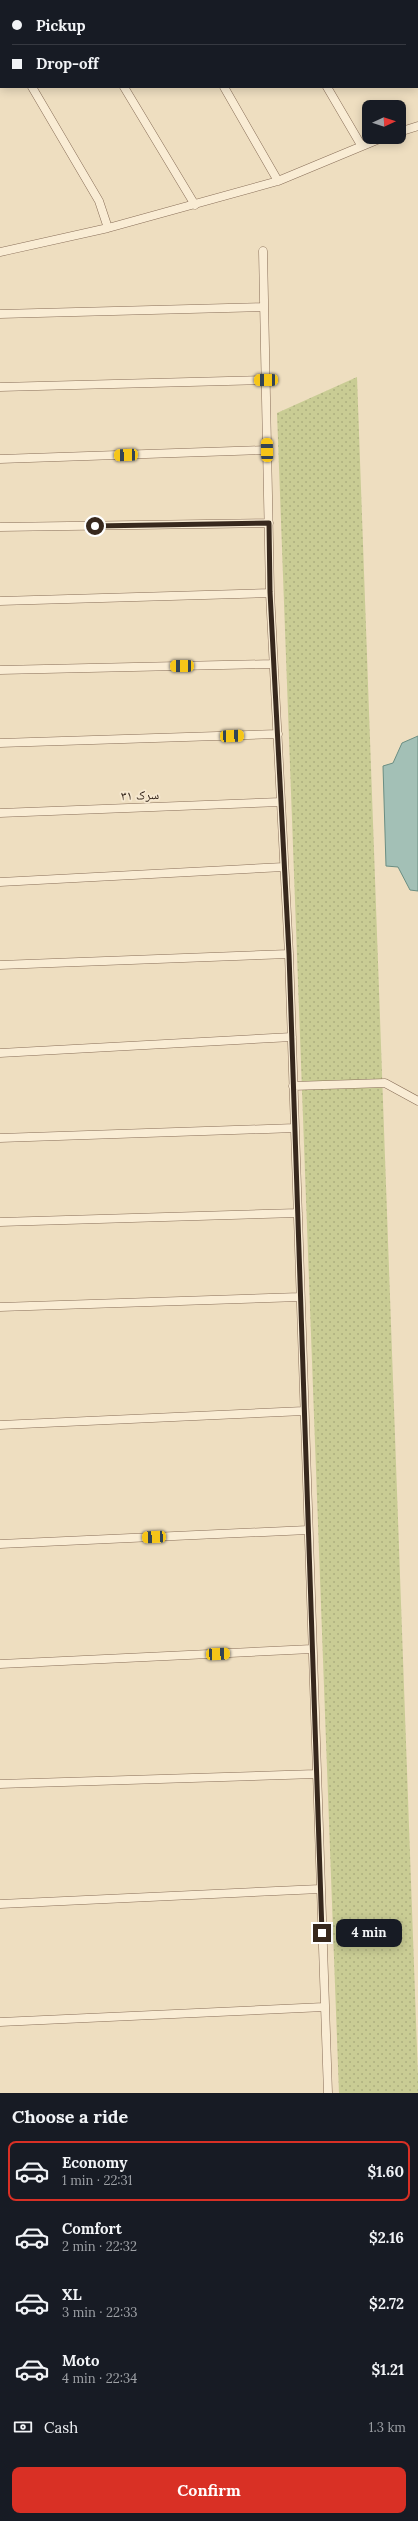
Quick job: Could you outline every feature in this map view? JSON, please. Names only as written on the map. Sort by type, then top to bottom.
[{"type":"street","points":[[33,88],[99,201],[108,228]]},
{"type":"street","points":[[125,88],[195,205]]},
{"type":"street","points":[[225,88],[278,180]]},
{"type":"street","points":[[328,88],[361,145]]},
{"type":"street","points":[[406,130],[418,126]]},
{"type":"street","points":[[0,252],[108,228],[195,205],[278,180],[317,166],[364,144]]},
{"type":"street","points":[[263,250],[270,592],[289,954],[328,2093]]},
{"type":"street","points":[[0,314],[264,306]]},
{"type":"street","points":[[0,387],[266,380]]},
{"type":"street","points":[[0,458],[267,450]]},
{"type":"street","points":[[0,527],[269,523]]},
{"type":"street","points":[[0,601],[270,592]]},
{"type":"street","points":[[0,670],[273,664]]},
{"type":"street","points":[[0,743],[278,734]]},
{"type":"street","name":"سرک ۳۱","points":[[0,813],[281,802]]},
{"type":"street","points":[[0,882],[284,868]]},
{"type":"street","points":[[0,965],[289,954]]},
{"type":"street","points":[[0,1053],[292,1037]]},
{"type":"street","points":[[294,1086],[385,1083],[418,1101]]},
{"type":"street","points":[[0,1138],[295,1128]]},
{"type":"street","points":[[0,1222],[298,1213]]},
{"type":"street","points":[[0,1307],[300,1297]]},
{"type":"street","points":[[0,1425],[304,1411]]},
{"type":"street","points":[[0,1544],[308,1530]]},
{"type":"street","points":[[0,1664],[312,1649]]},
{"type":"street","points":[[0,1784],[316,1774]]},
{"type":"street","points":[[0,1904],[320,1889]]},
{"type":"street","points":[[0,2022],[324,2006]]},
{"type":"green space","points":[[357,377],[418,2093],[339,2093],[277,413]]},
{"type":"water","points":[[418,736],[418,891],[410,890],[398,867],[386,866],[383,766],[393,763],[402,743]]},
{"type":"route","points":[[95,526],[269,523],[273,664],[289,954],[322,1933]]}]
